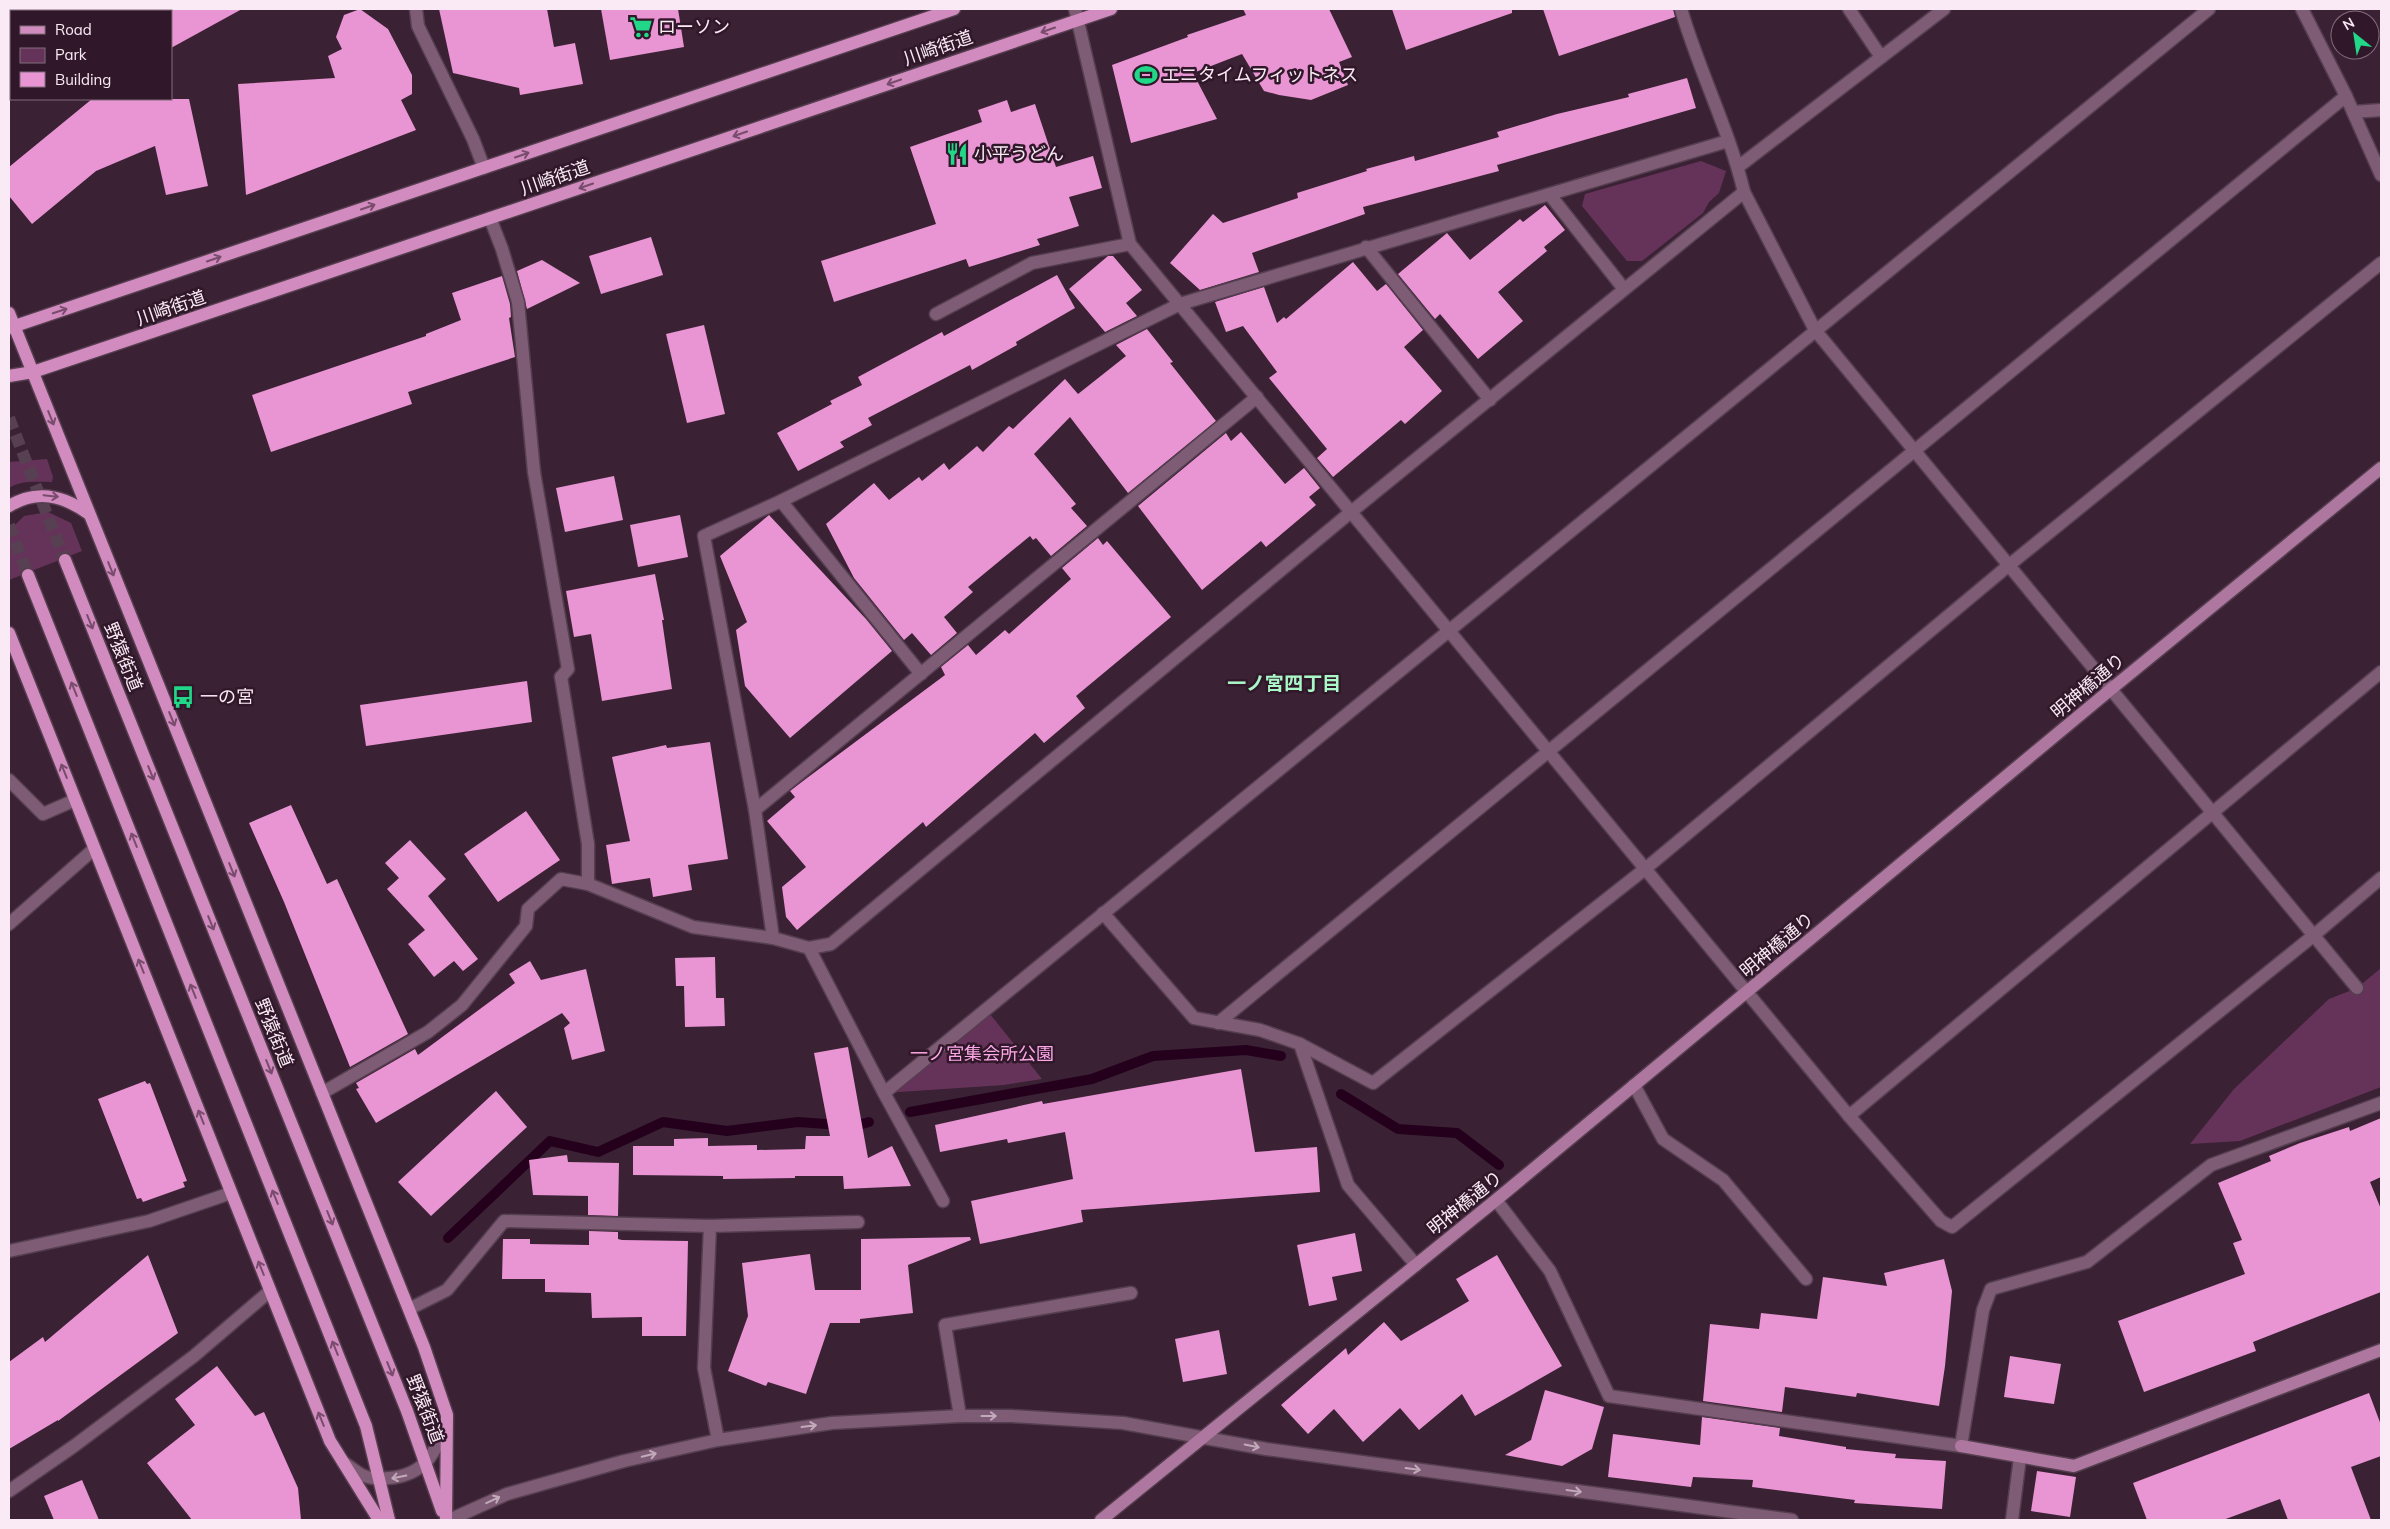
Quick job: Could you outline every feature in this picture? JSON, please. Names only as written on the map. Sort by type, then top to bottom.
[{"type":"main road","name":"川崎街道","points":[[11,327],[954,9]]},
{"type":"main road","name":"川崎街道","points":[[9,376],[33,372],[490,218],[1077,14],[1111,9]]},
{"type":"main road","points":[[9,314],[11,327],[33,372],[409,1309],[447,1415],[447,1520]]},
{"type":"main road","points":[[9,506],[20,500],[38,495],[58,496],[75,503],[90,515]]},
{"type":"main road","name":"野猿街道","points":[[66,560],[426,1462],[447,1520]]},
{"type":"main road","points":[[28,575],[366,1426],[389,1520]]},
{"type":"main road","points":[[9,633],[330,1441],[379,1520]]},
{"type":"street","points":[[416,9],[418,26],[473,139],[484,168]]},
{"type":"street","points":[[1681,9],[1693,51],[1738,167],[1744,192],[1816,330],[1914,452],[2357,988]]},
{"type":"street","points":[[1849,9],[1881,57]]},
{"type":"street","points":[[1738,167],[1944,9]]},
{"type":"street","points":[[884,1094],[2209,9]]},
{"type":"street","points":[[2302,9],[2346,96],[2381,175]]},
{"type":"street","points":[[1077,14],[1130,244],[1849,1116],[1941,1221],[1952,1227],[2313,936],[2381,878]]},
{"type":"street","points":[[1218,1023],[2346,96]]},
{"type":"street","points":[[2353,112],[2381,110]]},
{"type":"street","points":[[773,938],[755,810],[704,536],[781,501],[1180,304],[1728,141]]},
{"type":"street","points":[[322,1093],[428,1032],[462,1006],[526,926],[528,909],[561,879],[588,884],[693,927],[773,938],[808,948],[830,944],[1351,512],[1744,192]]},
{"type":"street","points":[[1550,195],[1624,289]]},
{"type":"street","points":[[490,218],[518,302],[534,472],[568,668],[562,677],[588,844],[588,884]]},
{"type":"street","points":[[936,314],[1032,263],[1130,244]]},
{"type":"street","points":[[1366,248],[1490,400]]},
{"type":"street","points":[[1103,913],[1194,1018],[1260,1030],[1300,1044],[1373,1083],[1645,869],[2008,566],[2381,263]]},
{"type":"street","points":[[755,810],[1257,397]]},
{"type":"street","name":"明神橋通り","points":[[1101,1520],[1496,1200],[2110,690],[2381,468]]},
{"type":"street","points":[[781,501],[921,674]]},
{"type":"street","points":[[1849,1116],[2381,672]]},
{"type":"street","points":[[9,780],[43,814],[75,800]]},
{"type":"street","points":[[9,924],[94,849]]},
{"type":"street","points":[[808,948],[884,1094],[943,1201]]},
{"type":"street","points":[[1300,1044],[1348,1185],[1416,1265]]},
{"type":"street","points":[[1634,1085],[1663,1139],[1723,1180],[1806,1279]]},
{"type":"street","points":[[1961,1446],[1983,1310],[1991,1289],[2087,1262],[2211,1165],[2381,1103]]},
{"type":"street","points":[[9,1251],[149,1221],[231,1193]]},
{"type":"street","points":[[1496,1200],[1550,1271],[1609,1396],[1961,1446],[2074,1466],[2381,1350]]},
{"type":"street","points":[[409,1309],[447,1290],[504,1221],[710,1226],[858,1222]]},
{"type":"street","points":[[710,1226],[704,1368],[718,1440]]},
{"type":"street","points":[[9,1491],[74,1446],[194,1356],[270,1290]]},
{"type":"street","points":[[960,1416],[945,1325],[1131,1293]]},
{"type":"street","points":[[343,1462],[363,1476],[380,1479],[413,1473],[426,1462],[439,1444],[447,1415]]},
{"type":"street","points":[[447,1520],[507,1494],[624,1461],[718,1440],[832,1423],[960,1416],[1011,1416],[1123,1423],[1266,1448],[1792,1520]]},
{"type":"street","points":[[2012,1520],[2020,1457]]},
{"type":"green space","points":[[1701,161],[1726,171],[1719,193],[1709,202],[1703,213],[1642,261],[1627,261],[1582,206],[1585,194]]},
{"type":"green space","points":[[47,459],[53,477],[52,482],[24,483],[9,488],[9,462]]},
{"type":"green space","points":[[48,512],[71,523],[82,551],[9,580],[9,531],[24,516]]},
{"type":"green space","points":[[2381,968],[2381,1087],[2240,1141],[2190,1144],[2234,1089],[2329,999],[2357,988]]},
{"type":"green space","name":"一ノ宮集会所公園","points":[[986,1009],[1042,1079],[1004,1085],[884,1093]]},
{"type":"building","points":[[171,9],[242,9],[172,47]]},
{"type":"building","points":[[360,9],[388,29],[412,75],[412,94],[401,100],[416,130],[246,195],[238,84],[335,78],[328,56],[342,49],[336,37],[344,15]]},
{"type":"building","points":[[439,9],[547,9],[554,47],[575,43],[583,84],[520,95],[519,88],[453,73]]},
{"type":"building","points":[[601,9],[678,9],[684,47],[610,60]]},
{"type":"building","points":[[1243,9],[1329,9],[1352,57],[1339,62],[1348,85],[1311,100],[1264,91],[1242,54],[1193,73],[1217,119],[1131,143],[1112,65],[1188,37],[1187,35],[1246,15]]},
{"type":"building","points":[[1392,9],[1512,9],[1512,13],[1406,50]]},
{"type":"building","points":[[1543,9],[1673,9],[1675,17],[1559,56]]},
{"type":"building","points":[[1687,78],[1696,108],[1497,165],[1499,171],[1363,207],[1365,214],[1252,253],[1259,272],[1200,290],[1170,263],[1213,214],[1223,223],[1298,198],[1297,193],[1367,171],[1366,169],[1414,156],[1415,161],[1499,137],[1497,132],[1557,114],[1629,97],[1628,94]]},
{"type":"building","points":[[189,99],[208,186],[166,195],[155,146],[96,171],[32,224],[9,196],[9,167],[91,100]]},
{"type":"building","points":[[1007,100],[1011,112],[1035,104],[1056,167],[1093,156],[1102,188],[1069,197],[1079,226],[1037,239],[1040,245],[969,267],[966,259],[834,302],[821,261],[936,224],[910,147],[982,122],[978,110]]},
{"type":"building","points":[[1545,205],[1565,230],[1544,247],[1547,251],[1498,292],[1523,321],[1478,359],[1440,314],[1435,319],[1398,274],[1447,233],[1470,260],[1520,219],[1523,222]]},
{"type":"building","points":[[651,237],[663,275],[601,294],[589,256]]},
{"type":"building","points":[[1108,256],[1113,256],[1142,290],[1126,303],[1137,316],[1105,332],[1069,289]]},
{"type":"building","points":[[542,260],[580,283],[527,309],[517,271]]},
{"type":"building","points":[[1353,262],[1377,291],[1386,284],[1423,330],[1404,347],[1442,391],[1405,424],[1401,420],[1333,477],[1317,458],[1327,449],[1269,378],[1277,372],[1243,326],[1226,332],[1215,302],[1264,287],[1277,323],[1284,317],[1286,319]]},
{"type":"building","points":[[1057,275],[1075,308],[1016,342],[1017,345],[972,370],[970,365],[868,418],[872,425],[840,442],[844,447],[798,471],[777,433],[832,404],[830,401],[862,385],[858,377],[942,332],[944,336]]},
{"type":"building","points":[[502,276],[510,304],[511,317],[509,318],[515,357],[408,392],[412,404],[271,452],[252,395],[426,336],[426,334],[461,320],[452,293]]},
{"type":"building","points":[[704,325],[725,414],[687,423],[666,334]]},
{"type":"building","points":[[1147,329],[1173,362],[1170,363],[1216,421],[1128,493],[1070,417],[1034,454],[1076,504],[1071,508],[1087,526],[1051,556],[1036,538],[1033,540],[1030,536],[968,587],[973,592],[944,617],[957,633],[931,655],[912,633],[904,640],[854,578],[826,524],[874,483],[889,500],[919,477],[922,481],[944,463],[949,470],[977,446],[983,452],[1009,426],[1013,429],[1065,379],[1078,394],[1126,356],[1116,345]]},
{"type":"building","points":[[1241,432],[1285,484],[1304,468],[1320,488],[1309,497],[1316,505],[1266,547],[1261,541],[1202,590],[1138,506],[1226,433],[1231,441]]},
{"type":"building","points":[[614,476],[623,520],[565,532],[556,488]]},
{"type":"building","points":[[680,515],[688,557],[638,567],[630,525]]},
{"type":"building","points":[[769,515],[866,619],[892,651],[790,738],[745,686],[736,630],[747,622],[720,556]]},
{"type":"building","points":[[1098,538],[1103,545],[1107,541],[1171,617],[1076,696],[1085,708],[1044,743],[1035,733],[926,827],[923,822],[797,930],[786,917],[782,887],[806,867],[767,821],[795,797],[790,791],[945,675],[941,667],[968,645],[976,655],[1005,630],[1009,634],[1071,579],[1062,568]]},
{"type":"building","points":[[655,574],[664,620],[662,620],[672,689],[602,701],[591,634],[574,637],[566,591]]},
{"type":"building","points":[[527,681],[532,722],[366,746],[360,705]]},
{"type":"building","points":[[710,742],[728,859],[688,865],[692,890],[653,897],[650,878],[612,884],[606,845],[630,841],[612,757],[666,745],[667,748]]},
{"type":"building","points":[[291,805],[327,884],[337,879],[408,1034],[350,1067],[284,902],[249,823]]},
{"type":"building","points":[[526,811],[560,860],[498,902],[464,854]]},
{"type":"building","points":[[410,840],[446,879],[428,896],[478,959],[463,971],[454,961],[434,977],[408,944],[425,930],[387,889],[399,878],[385,863]]},
{"type":"building","points":[[715,957],[716,998],[724,998],[725,1026],[685,1027],[684,986],[676,986],[675,958]]},
{"type":"building","points":[[530,961],[541,980],[586,969],[605,1051],[572,1060],[564,1028],[570,1023],[562,1013],[376,1123],[356,1089],[359,1088],[356,1083],[415,1049],[418,1055],[515,983],[509,974]]},
{"type":"building","points":[[848,1047],[868,1158],[892,1146],[911,1186],[844,1189],[843,1176],[723,1179],[723,1176],[633,1175],[633,1146],[674,1146],[674,1139],[708,1138],[708,1146],[757,1145],[757,1150],[805,1149],[806,1136],[830,1136],[814,1053]]},
{"type":"building","points":[[1241,1069],[1255,1152],[1317,1147],[1320,1192],[1081,1210],[1083,1222],[980,1244],[971,1201],[1073,1179],[1065,1132],[1008,1143],[1007,1139],[940,1152],[935,1125],[1042,1101],[1043,1104]]},
{"type":"building","points":[[145,1081],[147,1084],[150,1083],[187,1181],[183,1182],[185,1187],[143,1202],[141,1198],[137,1199],[98,1099]]},
{"type":"building","points":[[496,1091],[527,1127],[431,1216],[398,1182]]},
{"type":"building","points":[[2381,1118],[2381,1177],[2370,1182],[2381,1209],[2381,1292],[2253,1342],[2256,1351],[2144,1392],[2118,1321],[2245,1274],[2233,1243],[2242,1240],[2218,1183],[2271,1161],[2269,1156],[2300,1143],[2349,1127],[2350,1131]]},
{"type":"building","points":[[567,1155],[568,1162],[619,1163],[618,1216],[588,1215],[588,1196],[533,1195],[529,1160]]},
{"type":"building","points":[[589,1231],[618,1232],[618,1239],[622,1240],[688,1241],[686,1336],[642,1336],[642,1317],[592,1318],[591,1293],[545,1292],[545,1279],[502,1279],[503,1239],[530,1239],[530,1244],[589,1245]]},
{"type":"building","points":[[1355,1233],[1362,1271],[1332,1277],[1337,1300],[1309,1306],[1297,1245]]},
{"type":"building","points":[[970,1237],[971,1240],[908,1265],[913,1313],[860,1319],[860,1323],[830,1323],[806,1394],[768,1382],[766,1386],[728,1371],[748,1316],[742,1263],[810,1254],[815,1290],[861,1290],[861,1239]]},
{"type":"building","points":[[148,1255],[178,1333],[58,1421],[9,1449],[9,1362],[43,1337],[45,1342]]},
{"type":"building","points":[[1497,1255],[1562,1366],[1475,1416],[1462,1394],[1419,1430],[1400,1408],[1363,1442],[1334,1409],[1308,1434],[1281,1405],[1346,1348],[1348,1355],[1384,1322],[1401,1341],[1469,1301],[1456,1279]]},
{"type":"building","points":[[1944,1259],[1952,1291],[1939,1406],[1857,1393],[1856,1397],[1785,1387],[1782,1412],[1703,1401],[1710,1324],[1759,1329],[1761,1313],[1817,1319],[1823,1277],[1887,1286],[1884,1273]]},
{"type":"building","points":[[1219,1330],[1227,1374],[1183,1382],[1175,1339]]},
{"type":"building","points":[[2010,1356],[2061,1364],[2054,1404],[2004,1397]]},
{"type":"building","points":[[217,1366],[255,1416],[264,1412],[298,1488],[301,1520],[192,1520],[147,1463],[195,1425],[175,1399]]},
{"type":"building","points":[[1545,1390],[1604,1407],[1592,1449],[1562,1466],[1505,1455],[1531,1440]]},
{"type":"building","points":[[2369,1393],[2381,1425],[2381,1456],[2351,1467],[2371,1520],[2288,1520],[2280,1499],[2223,1520],[2147,1520],[2133,1483]]},
{"type":"building","points":[[1702,1417],[1780,1428],[1779,1436],[1846,1447],[1846,1449],[1896,1454],[1895,1458],[1946,1461],[1942,1509],[1854,1503],[1855,1500],[1752,1487],[1753,1480],[1693,1477],[1691,1487],[1608,1477],[1613,1434],[1700,1445]]},
{"type":"building","points":[[2037,1471],[2076,1477],[2070,1517],[2031,1511]]},
{"type":"building","points":[[82,1480],[99,1520],[54,1520],[44,1496]]},
{"type":"waterway","points":[[910,1112],[1092,1079],[1153,1056],[1246,1050],[1281,1056]]},
{"type":"waterway","points":[[1341,1094],[1398,1129],[1457,1133],[1499,1165]]},
{"type":"waterway","points":[[448,1238],[550,1141],[598,1152],[663,1122],[727,1131],[798,1122],[855,1126],[869,1122]]},
{"type":"tunnel","points":[[9,418],[65,560]]},
{"type":"tunnel","points":[[9,525],[28,575]]},
{"type":"place","name":"ローソン","points":[[641,27]]},
{"type":"place","name":"エニタイムフィットネス","points":[[1146,75]]},
{"type":"place","name":"小平うどん","points":[[957,154]]},
{"type":"place","name":"一の宮","points":[[183,697]]},
{"type":"district","name":"一ノ宮四丁目","points":[[1284,683]]}]
